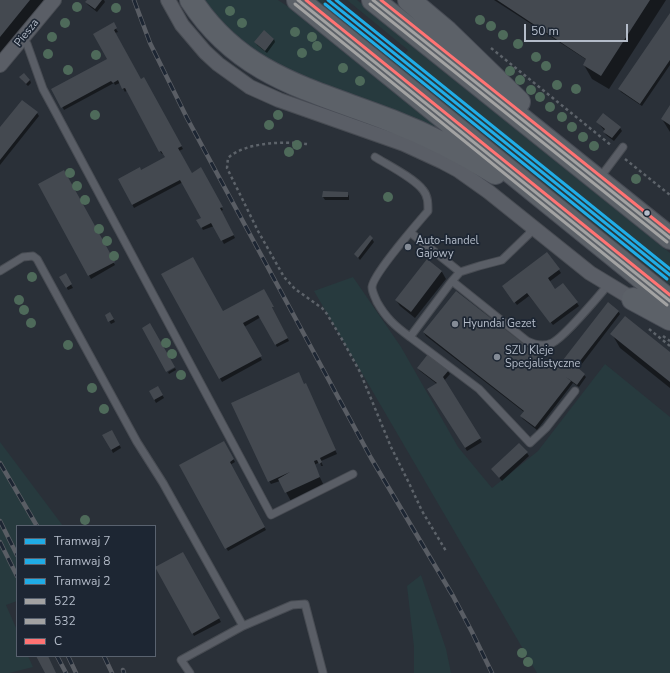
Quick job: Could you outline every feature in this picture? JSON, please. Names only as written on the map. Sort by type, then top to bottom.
[{"type":"main road","points":[[191,0],[224,40],[261,68],[277,77],[315,93],[409,128],[470,158],[583,230]]},
{"type":"main road","points":[[298,0],[665,296]]},
{"type":"main road","points":[[373,0],[670,238]]},
{"type":"main road","points":[[409,0],[434,19],[478,61],[579,166]]},
{"type":"main road","points":[[633,299],[670,319]]},
{"type":"street","name":"Piesza","points":[[0,65],[54,0]]},
{"type":"street","points":[[168,0],[182,25],[205,52],[222,67],[250,87],[279,100],[404,144],[443,162],[472,180],[590,273],[633,299]]},
{"type":"lane","points":[[23,38],[43,89],[271,515],[353,474]]},
{"type":"lane","points":[[598,181],[621,150]]},
{"type":"lane","points":[[375,157],[417,184],[424,190],[428,200],[428,211],[374,280],[372,288],[374,295],[384,314],[395,326],[479,390],[530,443],[546,428],[575,391]]},
{"type":"lane","points":[[410,337],[460,272],[502,260],[529,234],[531,226]]},
{"type":"lane","points":[[411,233],[460,272]]},
{"type":"lane","points":[[0,271],[23,257],[32,256],[37,259],[137,442],[163,483],[242,626]]},
{"type":"lane","points":[[452,281],[527,341],[533,344],[542,345],[550,344],[562,336],[608,285]]},
{"type":"lane","points":[[190,673],[182,660],[242,626],[292,605],[305,604],[322,673]]},
{"type":"path","points":[[491,48],[591,128],[621,150],[626,160],[670,195]]},
{"type":"path","points":[[307,144],[293,142],[276,143],[238,150],[228,158],[227,164],[229,174],[284,277],[294,289],[322,308],[343,341],[360,372],[391,447],[422,511],[446,551]]},
{"type":"green space","points":[[201,0],[278,0],[296,12],[446,134],[362,103],[246,50]]},
{"type":"green space","points":[[316,0],[323,0],[399,61],[408,50],[347,0],[357,0],[670,253],[670,285]]},
{"type":"green space","points":[[353,277],[401,347],[458,447],[492,488],[538,451],[605,364],[670,417],[670,673],[537,673],[314,291]]},
{"type":"green space","points":[[0,442],[62,525],[16,525],[16,601],[6,605],[16,628],[16,657],[28,657],[33,667],[9,673],[0,673]]},
{"type":"green space","points":[[421,575],[446,649],[451,673],[414,673],[414,647],[407,586]]},
{"type":"building","points":[[0,0],[30,0],[0,37]]},
{"type":"building","points":[[87,0],[102,0],[95,9],[85,2]]},
{"type":"building","points":[[497,0],[650,0],[601,76],[583,65],[586,59]]},
{"type":"building","points":[[670,13],[670,60],[640,104],[618,89]]},
{"type":"building","points":[[114,22],[117,28],[114,30],[141,79],[144,77],[182,146],[178,148],[192,173],[201,167],[223,207],[220,208],[234,235],[221,241],[211,223],[201,228],[196,220],[201,218],[180,180],[132,205],[118,179],[140,167],[141,170],[165,157],[161,151],[159,152],[125,88],[122,89],[118,80],[113,83],[111,81],[61,108],[51,89],[107,59],[93,34]]},
{"type":"building","points":[[264,30],[274,39],[265,51],[254,42]]},
{"type":"building","points":[[24,73],[30,80],[26,84],[19,77]]},
{"type":"building","points":[[22,100],[38,112],[0,160],[0,127]]},
{"type":"building","points":[[670,105],[670,125],[661,119]]},
{"type":"building","points":[[603,113],[621,127],[612,138],[603,132],[605,129],[596,122]]},
{"type":"building","points":[[64,170],[115,262],[88,276],[38,184]]},
{"type":"building","points":[[323,191],[348,192],[348,197],[322,197]]},
{"type":"building","points":[[370,235],[373,238],[358,258],[354,254]]},
{"type":"building","points":[[547,252],[560,269],[548,278],[555,289],[563,283],[578,302],[550,323],[527,293],[514,303],[502,286]]},
{"type":"building","points":[[193,257],[223,311],[264,289],[288,338],[275,345],[258,315],[243,323],[262,356],[219,379],[161,274]]},
{"type":"building","points":[[427,259],[442,271],[411,312],[395,300]]},
{"type":"building","points":[[66,273],[72,284],[66,288],[59,277]]},
{"type":"building","points":[[456,291],[556,369],[608,302],[619,311],[576,366],[585,374],[577,385],[566,377],[571,381],[535,427],[520,416],[524,411],[423,332]]},
{"type":"building","points":[[110,312],[114,319],[108,322],[105,315]]},
{"type":"building","points":[[625,316],[670,352],[670,382],[610,334]]},
{"type":"building","points":[[150,323],[175,367],[166,372],[142,328]]},
{"type":"building","points":[[428,354],[449,370],[443,377],[481,438],[465,448],[427,389],[437,383],[417,368]]},
{"type":"building","points":[[299,372],[304,384],[306,383],[336,450],[320,458],[322,462],[319,464],[317,460],[314,461],[320,477],[285,493],[278,479],[290,472],[268,482],[231,403]]},
{"type":"building","points":[[158,386],[163,395],[154,400],[149,391]]},
{"type":"building","points":[[112,430],[120,445],[111,450],[102,435]]},
{"type":"building","points":[[224,441],[234,459],[230,462],[265,527],[225,549],[179,465]]},
{"type":"building","points":[[519,443],[528,452],[499,478],[491,469]]},
{"type":"building","points":[[183,552],[220,618],[192,634],[156,566]]},
{"type":"building","points":[[37,657],[48,657],[56,673],[45,673]]},
{"type":"railway","points":[[134,0],[150,43],[187,118],[371,458],[453,596],[492,673]]},
{"type":"railway","points":[[0,463],[36,525]]},
{"type":"railway","points":[[0,521],[16,553]]},
{"type":"railway","points":[[0,542],[16,574]]},
{"type":"railway","points":[[58,657],[66,673]]},
{"type":"railway","points":[[68,657],[76,673]]},
{"type":"railway","points":[[104,657],[112,673]]},
{"type":"tram line","name":"7","points":[[328,0],[670,275]]},
{"type":"tram line","name":"2","points":[[336,0],[670,269]]},
{"type":"tram line","name":"8","points":[[325,4],[667,279]]},
{"type":"transit line","name":"522","points":[[298,0],[670,301]]},
{"type":"transit line","name":"C","points":[[306,0],[670,295]]},
{"type":"transit line","name":"522","points":[[373,0],[670,238]]},
{"type":"transit line","name":"C","points":[[381,0],[670,232]]},
{"type":"transit line","name":"532","points":[[295,4],[667,305]]},
{"type":"transit line","name":"532","points":[[370,4],[667,242]]},
{"type":"place","name":"Auto-handel Gajowy","points":[[408,247]]},
{"type":"place","name":"Hyundai Gezet","points":[[455,324]]},
{"type":"place","name":"SZU Kleje Specjalistyczne","points":[[497,357]]}]
